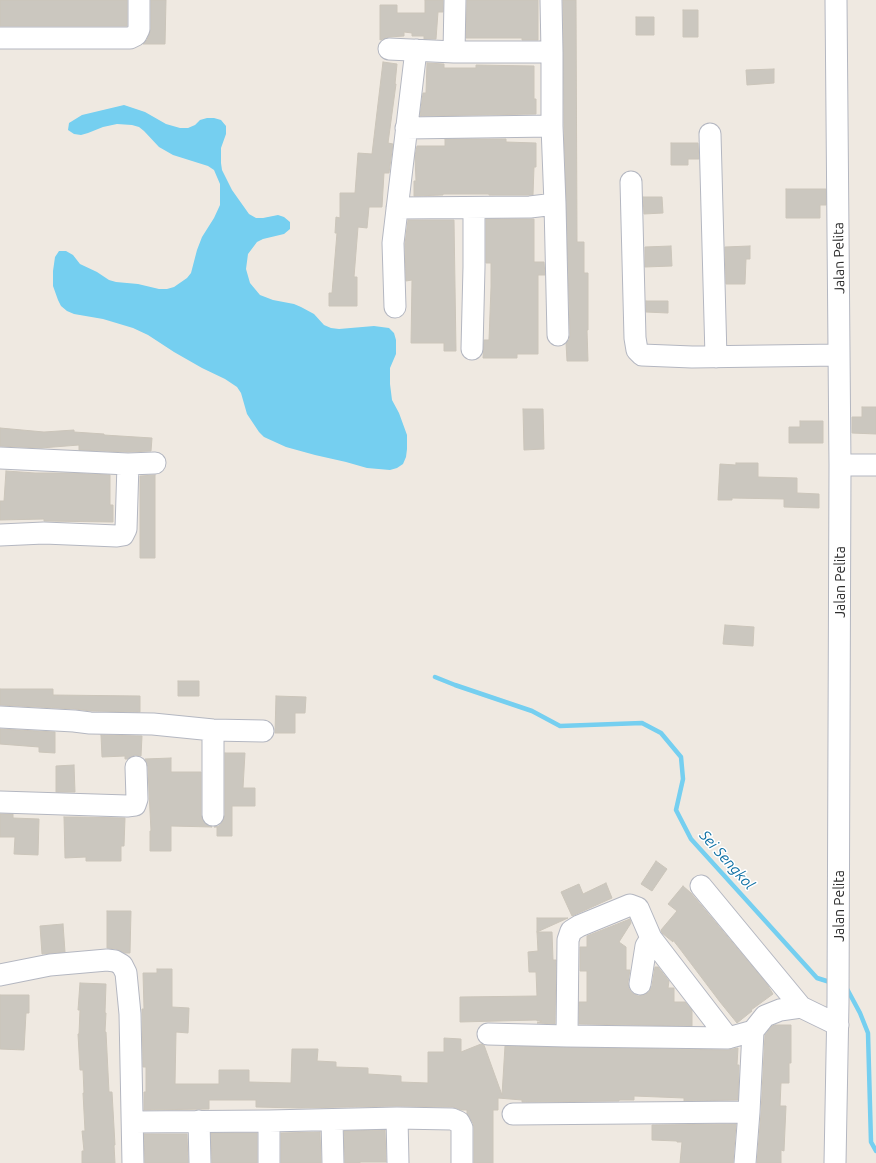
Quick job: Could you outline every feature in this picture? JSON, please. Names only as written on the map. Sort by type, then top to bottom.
[{"type":"street","points":[[0,38],[130,38],[136,35],[139,29],[139,0]]},
{"type":"street","points":[[454,52],[455,0]]},
{"type":"street","points":[[551,0],[552,126],[558,335]]},
{"type":"street","name":"Jalan Pelita","points":[[835,1163],[838,1025],[840,465],[836,0]]},
{"type":"street","points":[[389,49],[454,52],[552,52]]},
{"type":"street","points":[[395,307],[393,243],[416,50]]},
{"type":"street","points":[[406,128],[552,126]]},
{"type":"street","points":[[710,134],[716,357]]},
{"type":"street","points":[[631,182],[635,338],[637,350],[642,355],[716,357],[839,355]]},
{"type":"street","points":[[397,208],[530,207],[555,204]]},
{"type":"street","points":[[472,349],[474,208]]},
{"type":"street","points":[[0,458],[128,464],[155,463]]},
{"type":"street","points":[[0,534],[44,533],[123,535],[126,529],[128,464]]},
{"type":"street","points":[[840,465],[876,465]]},
{"type":"street","points":[[0,716],[90,723],[154,724],[213,730],[263,731]]},
{"type":"street","points":[[213,730],[213,815]]},
{"type":"street","points":[[0,802],[135,805],[137,799],[136,767]]},
{"type":"street","points":[[701,886],[800,1008],[838,1025]]},
{"type":"street","points":[[567,1036],[568,940],[571,931],[579,926],[630,905],[638,908],[651,938],[728,1038]]},
{"type":"street","points":[[640,984],[646,946],[651,938]]},
{"type":"street","points":[[0,975],[50,966],[107,960],[115,961],[122,965],[126,973],[130,1014],[133,1163]]},
{"type":"street","points":[[488,1034],[728,1038],[753,1031],[766,1016],[780,1010],[800,1008]]},
{"type":"street","points":[[745,1163],[753,1031]]},
{"type":"street","points":[[513,1114],[749,1112]]},
{"type":"street","points":[[133,1122],[397,1118],[452,1119],[459,1122],[462,1128],[462,1163]]},
{"type":"street","points":[[397,1118],[398,1163]]},
{"type":"street","points":[[332,1120],[333,1163]]},
{"type":"street","points":[[199,1121],[200,1163]]},
{"type":"street","points":[[268,1121],[269,1163]]},
{"type":"water","points":[[124,105],[145,112],[166,124],[180,128],[188,128],[195,125],[200,120],[207,118],[221,120],[226,126],[226,134],[221,148],[221,163],[222,170],[232,190],[249,214],[256,218],[278,215],[284,217],[290,222],[290,229],[284,234],[257,242],[248,254],[246,269],[250,283],[260,295],[301,307],[314,314],[324,325],[331,328],[339,329],[374,326],[389,328],[394,333],[396,340],[396,354],[390,368],[390,384],[392,400],[399,413],[407,435],[406,457],[403,464],[390,470],[367,468],[286,447],[264,437],[247,414],[241,393],[237,387],[225,379],[202,368],[148,335],[133,328],[103,319],[74,314],[61,306],[53,286],[55,257],[59,251],[66,251],[73,255],[80,264],[97,272],[109,280],[138,284],[159,289],[174,287],[187,278],[191,273],[202,237],[220,205],[220,184],[214,170],[208,166],[173,155],[159,147],[139,127],[117,124],[103,127],[81,135],[74,134],[68,130],[69,123],[82,115]]},
{"type":"building","points":[[0,0],[127,0],[127,26],[0,26]]},
{"type":"building","points":[[151,0],[166,0],[165,44],[143,44],[147,40],[151,29]]},
{"type":"building","points":[[425,0],[443,0],[443,12],[438,12],[436,39],[424,39],[424,36],[412,36],[412,33],[404,32],[404,36],[389,37],[380,40],[380,5],[397,5],[397,13],[425,13]]},
{"type":"building","points":[[467,0],[538,0],[538,40],[522,40],[522,38],[466,38]]},
{"type":"building","points":[[563,0],[576,0],[577,242],[584,242],[584,273],[588,273],[588,361],[567,361],[566,343],[569,340],[570,335],[564,126]]},
{"type":"building","points":[[683,10],[698,10],[698,37],[683,37]]},
{"type":"building","points":[[636,17],[654,17],[654,35],[636,35]]},
{"type":"building","points":[[383,62],[397,64],[396,84],[388,143],[393,144],[389,173],[384,173],[382,207],[369,207],[367,228],[358,227],[354,277],[357,277],[357,306],[329,306],[329,293],[332,293],[337,233],[335,233],[336,217],[340,218],[340,193],[355,193],[358,153],[372,154]]},
{"type":"building","points":[[427,63],[444,64],[444,68],[476,68],[476,65],[534,66],[534,99],[536,99],[536,114],[420,116],[423,93],[426,93]]},
{"type":"building","points":[[774,69],[774,83],[747,85],[746,70]]},
{"type":"building","points":[[445,139],[506,139],[506,142],[536,143],[536,167],[534,167],[533,195],[443,194],[414,196],[414,181],[416,181],[415,156],[417,146],[445,146]]},
{"type":"building","points":[[671,143],[698,143],[699,159],[688,159],[688,165],[671,165]]},
{"type":"building","points":[[786,189],[826,189],[826,205],[820,205],[820,218],[786,218]]},
{"type":"building","points":[[643,197],[662,197],[663,213],[644,214]]},
{"type":"building","points":[[486,219],[534,219],[534,262],[544,262],[545,275],[538,275],[538,354],[517,354],[517,358],[483,358],[484,340],[489,340],[491,287],[491,263],[486,263]]},
{"type":"building","points":[[408,220],[454,220],[456,351],[444,351],[444,343],[411,343],[412,280],[406,281],[405,244]]},
{"type":"building","points":[[671,246],[672,266],[645,267],[645,247]]},
{"type":"building","points":[[750,246],[750,259],[746,259],[745,284],[726,284],[725,247]]},
{"type":"building","points":[[646,301],[668,301],[668,313],[646,312]]},
{"type":"building","points":[[862,407],[876,407],[876,434],[852,433],[852,417],[862,417]]},
{"type":"building","points":[[523,409],[543,409],[544,449],[524,450]]},
{"type":"building","points":[[800,421],[823,421],[823,443],[789,443],[789,427],[800,427]]},
{"type":"building","points":[[0,428],[44,432],[74,430],[74,432],[152,438],[151,451],[128,452],[79,450],[79,445],[41,448],[0,446]]},
{"type":"building","points":[[736,463],[758,463],[758,477],[797,478],[797,493],[819,494],[819,508],[784,507],[784,499],[732,498],[732,500],[718,500],[720,464],[736,465]]},
{"type":"building","points":[[6,471],[110,475],[110,505],[113,505],[113,522],[44,521],[44,519],[0,520],[0,501],[4,501]]},
{"type":"building","points":[[155,475],[155,558],[140,558],[140,476]]},
{"type":"building","points":[[725,625],[754,627],[753,646],[723,644]]},
{"type":"building","points":[[178,681],[199,681],[199,696],[178,696]]},
{"type":"building","points":[[0,689],[53,689],[53,695],[140,696],[140,712],[91,711],[0,705]]},
{"type":"building","points":[[276,696],[306,697],[305,713],[295,713],[295,733],[275,733]]},
{"type":"building","points":[[0,729],[55,732],[55,753],[39,752],[39,747],[0,744]]},
{"type":"building","points":[[101,735],[142,736],[141,756],[135,755],[128,759],[125,759],[125,756],[102,757]]},
{"type":"building","points":[[225,753],[245,753],[243,788],[255,788],[255,806],[232,806],[232,836],[217,836],[217,827],[214,827],[219,826],[225,815]]},
{"type":"building","points":[[171,758],[171,772],[201,772],[201,815],[203,821],[212,827],[171,826],[171,851],[150,851],[151,831],[148,767],[145,759]]},
{"type":"building","points":[[74,765],[75,792],[56,792],[56,766]]},
{"type":"building","points":[[0,814],[13,814],[13,818],[39,819],[38,855],[14,854],[15,837],[0,837]]},
{"type":"building","points":[[64,817],[125,818],[124,846],[121,846],[121,861],[86,861],[86,857],[65,858]]},
{"type":"building","points":[[656,861],[667,869],[652,891],[641,884]]},
{"type":"building","points":[[606,883],[612,898],[572,916],[561,892],[579,884],[583,894]]},
{"type":"building","points":[[683,886],[691,893],[767,984],[773,994],[751,1010],[752,1011],[737,1023],[673,940],[673,942],[662,933],[661,930],[677,911],[668,904]]},
{"type":"building","points":[[107,911],[131,911],[130,953],[107,948]]},
{"type":"building","points":[[537,918],[568,918],[537,932]]},
{"type":"building","points":[[630,919],[631,923],[619,942],[626,947],[626,970],[630,970],[628,982],[629,989],[632,993],[638,996],[649,992],[652,986],[655,967],[658,967],[669,981],[668,988],[674,988],[674,1002],[685,1002],[692,1010],[692,1026],[579,1024],[579,1002],[587,1002],[587,971],[580,971],[580,947],[587,947],[587,936]]},
{"type":"building","points":[[63,924],[65,952],[42,954],[40,926]]},
{"type":"building","points":[[537,932],[552,932],[553,960],[556,960],[555,1024],[537,1023],[542,1021],[537,1020],[460,1022],[460,997],[537,996],[536,972],[529,972],[528,952],[538,951]]},
{"type":"building","points":[[157,969],[172,969],[172,1007],[189,1008],[188,1033],[176,1032],[175,1084],[219,1084],[219,1070],[249,1070],[249,1082],[291,1083],[292,1049],[318,1049],[317,1061],[336,1062],[336,1067],[368,1068],[368,1074],[401,1076],[401,1082],[428,1083],[428,1052],[444,1052],[444,1038],[461,1039],[461,1052],[481,1044],[484,1045],[502,1095],[505,1046],[728,1050],[738,1048],[738,1100],[684,1101],[684,1098],[634,1096],[634,1100],[619,1101],[522,1102],[522,1100],[498,1098],[498,1110],[493,1110],[493,1163],[474,1163],[473,1123],[467,1114],[467,1110],[461,1110],[453,1107],[256,1107],[256,1100],[209,1100],[209,1109],[144,1110],[146,1067],[143,1067],[143,973],[157,973]]},
{"type":"building","points":[[80,983],[106,984],[105,1032],[109,1092],[112,1092],[115,1163],[82,1163],[82,1151],[84,1151],[82,1131],[85,1131],[83,1070],[80,1070],[78,1034]]},
{"type":"building","points":[[0,995],[29,995],[29,1013],[26,1013],[24,1050],[0,1049]]},
{"type":"building","points":[[791,1025],[791,1063],[789,1063],[789,1083],[781,1083],[780,1106],[786,1106],[784,1151],[781,1150],[781,1163],[757,1163],[765,1035],[772,1026]]},
{"type":"building","points":[[736,1124],[733,1163],[680,1163],[682,1142],[652,1140],[652,1125]]},
{"type":"building","points":[[385,1130],[386,1162],[345,1163],[344,1131]]},
{"type":"building","points":[[320,1132],[321,1163],[281,1163],[281,1133]]},
{"type":"building","points":[[211,1133],[257,1133],[257,1163],[212,1163]]},
{"type":"building","points":[[144,1134],[187,1134],[188,1163],[145,1163]]},
{"type":"waterway","name":"Sei Sengkol","points":[[435,677],[532,711],[560,726],[642,723],[661,733],[681,757],[683,779],[676,810],[691,839],[817,978],[833,983]]},
{"type":"waterway","name":"Sei Sengkol","points":[[846,987],[860,1013],[868,1033],[871,1142],[876,1151]]}]
